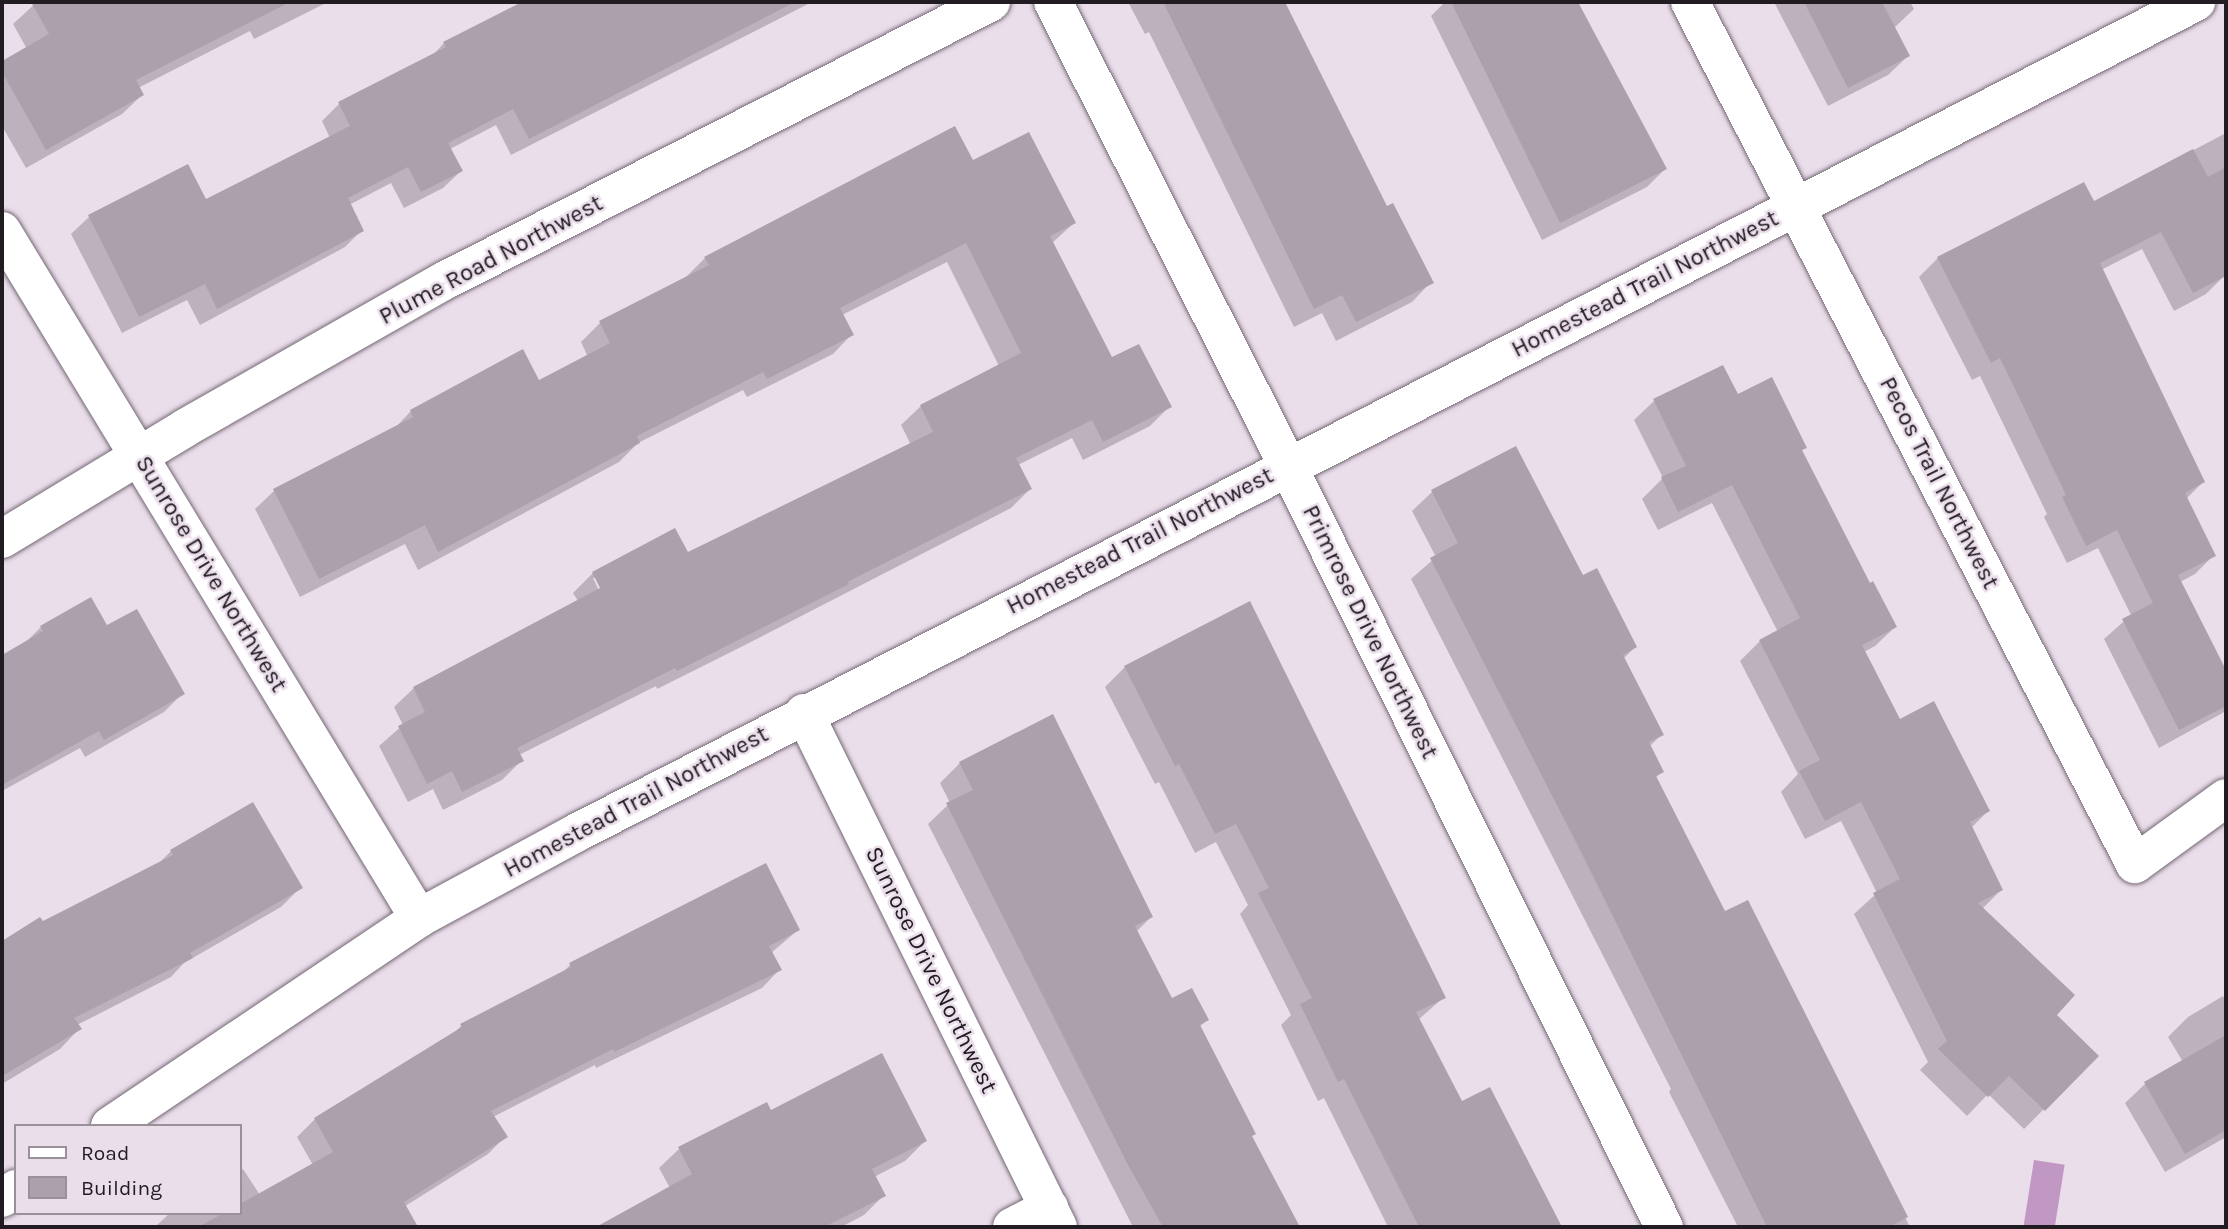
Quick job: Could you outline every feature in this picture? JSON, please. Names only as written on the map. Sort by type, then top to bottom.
[{"type":"street","name":"Plume Road Northwest","points":[[2,539],[139,455],[444,281],[991,2]]},
{"type":"street","name":"Primrose Drive Northwest","points":[[1053,2],[1288,466],[1664,1227]]},
{"type":"street","name":"Pecos Trail Northwest","points":[[1690,2],[2135,864],[2226,798]]},
{"type":"street","name":"Homestead Trail Northwest","points":[[113,1124],[419,918],[804,713],[2196,2]]},
{"type":"street","name":"Sunrose Drive Northwest","points":[[2,231],[419,918]]},
{"type":"street","name":"Sunrose Drive Northwest","points":[[804,713],[1054,1217]]},
{"type":"street","points":[[1013,1227],[1054,1217]]},
{"type":"shaded area","points":[[2034,1160],[2065,1165],[2055,1227],[2023,1227]]},
{"type":"building","points":[[31,2],[290,2],[136,80],[144,95],[46,150],[2,72],[2,61],[49,34]]},
{"type":"building","points":[[522,2],[795,2],[529,139],[513,109],[448,143],[463,171],[421,192],[408,167],[348,198],[364,231],[217,309],[205,284],[139,317],[88,215],[188,164],[206,199],[350,126],[338,102],[446,47],[443,42]]},
{"type":"building","points":[[1163,2],[1285,2],[1387,206],[1393,203],[1434,283],[1356,322],[1342,295],[1314,309]]},
{"type":"building","points":[[1451,2],[1578,2],[1667,169],[1560,223]]},
{"type":"building","points":[[1804,2],[1882,2],[1910,56],[1848,88]]},
{"type":"building","points":[[955,126],[973,160],[1029,132],[1076,223],[1050,236],[1112,357],[1139,344],[1172,407],[1103,442],[1092,420],[1016,458],[1032,489],[677,671],[675,668],[517,748],[524,761],[462,792],[452,771],[427,784],[398,726],[425,712],[413,687],[600,588],[592,572],[675,528],[688,552],[933,432],[920,405],[1021,353],[966,243],[840,308],[854,335],[767,379],[763,372],[637,436],[640,443],[438,552],[425,525],[319,579],[273,489],[413,417],[410,410],[523,349],[539,380],[610,343],[599,321],[709,265],[704,257]]},
{"type":"building","points":[[2193,149],[2208,177],[2226,167],[2226,276],[2193,293],[2161,232],[2100,263],[2205,482],[2185,493],[2216,556],[2178,575],[2226,670],[2226,706],[2179,730],[2122,619],[2153,603],[2117,530],[2086,546],[2062,497],[2066,495],[2000,358],[1991,363],[1937,257],[2084,182],[2094,201]]},
{"type":"building","points":[[1723,365],[1738,394],[1772,377],[1807,448],[1802,450],[1870,583],[1873,581],[1897,627],[1862,645],[1900,719],[1934,701],[1990,811],[1970,822],[2003,890],[1978,903],[2075,995],[2057,1015],[2099,1056],[2045,1111],[2009,1076],[1988,1097],[1938,1049],[1947,1041],[1873,893],[1900,879],[1861,802],[1825,821],[1799,771],[1820,760],[1759,640],[1800,618],[1732,485],[1678,512],[1661,477],[1686,466],[1653,399]]},
{"type":"building","points":[[1516,446],[1583,575],[1597,568],[1637,647],[1623,655],[1664,735],[1649,742],[1664,772],[1656,776],[1725,911],[1748,900],[1908,1217],[1889,1227],[1767,1227],[1579,848],[1430,558],[1458,543],[1431,490]]},
{"type":"building","points":[[91,597],[107,625],[137,609],[185,694],[104,740],[99,731],[2,785],[2,655],[43,631],[40,626]]},
{"type":"building","points":[[1250,601],[1446,998],[1416,1012],[1462,1101],[1490,1087],[1562,1227],[1419,1227],[1344,1079],[1338,1082],[1300,1004],[1312,998],[1258,893],[1269,888],[1236,824],[1215,834],[1179,764],[1175,766],[1124,666]]},
{"type":"building","points":[[1053,714],[1153,917],[1135,926],[1172,998],[1192,988],[1209,1020],[1200,1025],[1256,1134],[1252,1136],[1300,1227],[1163,1227],[1128,1165],[946,803],[973,790],[959,762]]},
{"type":"building","points":[[253,802],[303,888],[190,953],[193,958],[74,1018],[82,1029],[2,1076],[2,941],[40,917],[43,921],[173,855],[170,850]]},
{"type":"building","points":[[766,863],[800,930],[769,946],[782,970],[614,1052],[613,1049],[491,1111],[508,1137],[404,1202],[418,1227],[198,1227],[220,1215],[242,1215],[242,1203],[333,1152],[314,1118],[462,1027],[460,1024],[571,967],[569,963]]},
{"type":"building","points":[[2226,1035],[2226,1130],[2185,1154],[2144,1082]]},
{"type":"building","points":[[882,1053],[927,1141],[872,1169],[886,1196],[824,1227],[596,1227],[692,1174],[678,1147],[767,1102],[771,1110]]}]
